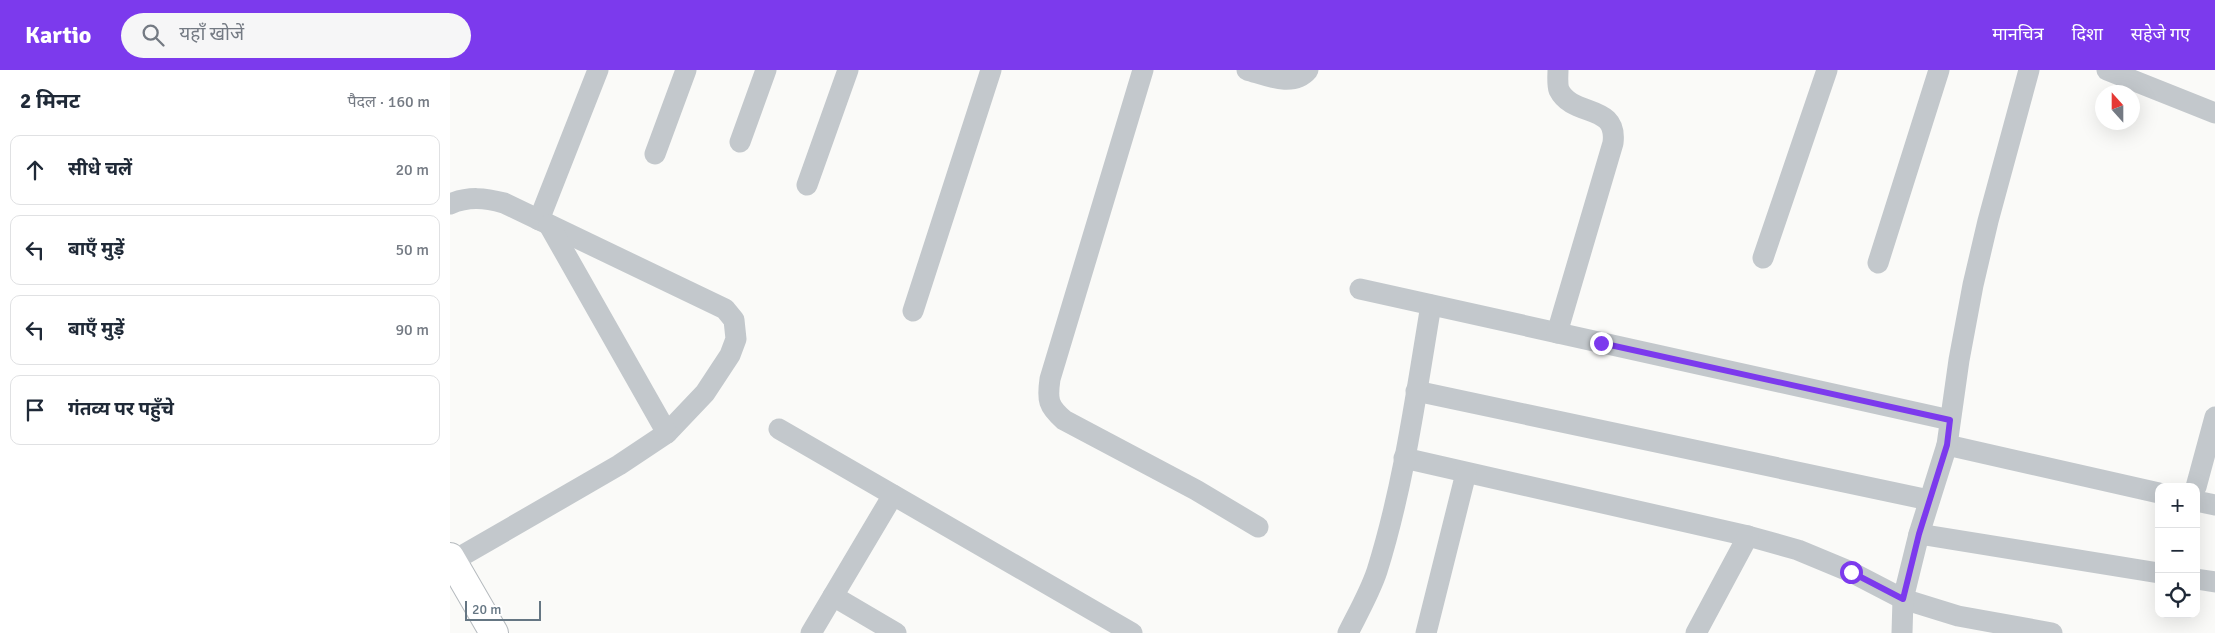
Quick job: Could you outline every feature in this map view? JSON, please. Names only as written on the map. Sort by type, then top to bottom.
[{"type":"main road","points":[[451,559],[494,633]]},
{"type":"street","points":[[598,70],[544,222],[667,433]]},
{"type":"street","points":[[655,154],[686,70]]},
{"type":"street","points":[[740,142],[766,70]]},
{"type":"street","points":[[807,185],[848,70]]},
{"type":"street","points":[[913,311],[990,70]]},
{"type":"street","points":[[1143,70],[1050,379],[1048,395],[1051,409],[1064,420],[1196,490],[1258,527]]},
{"type":"street","points":[[1246,70],[1285,80],[1303,76],[1308,70]]},
{"type":"street","points":[[1557,334],[1613,143],[1614,132],[1611,124],[1605,117],[1575,105],[1565,98],[1558,88],[1558,70]]},
{"type":"street","points":[[1763,258],[1826,70]]},
{"type":"street","points":[[1878,263],[1939,70]]},
{"type":"street","points":[[1902,633],[1903,599],[1919,534],[1947,445],[1958,360],[1973,286],[1988,221],[2028,70]]},
{"type":"street","points":[[2120,72],[2215,113]]},
{"type":"street","points":[[450,204],[462,199],[484,198],[504,203],[725,309],[734,320],[736,339],[730,355],[705,393],[667,433],[618,465],[451,559]]},
{"type":"street","points":[[1360,289],[1950,420]]},
{"type":"street","points":[[1348,633],[1376,572],[1390,522],[1404,458],[1431,305]]},
{"type":"street","points":[[1416,391],[1929,500]]},
{"type":"street","points":[[2197,483],[2215,417]]},
{"type":"street","points":[[779,429],[1132,633]]},
{"type":"street","points":[[1947,445],[2155,492]]},
{"type":"street","points":[[1404,458],[1748,536],[1798,550],[1851,572],[1903,599],[2007,630],[2052,633]]},
{"type":"street","points":[[1426,633],[1466,473]]},
{"type":"street","points":[[811,633],[893,495]]},
{"type":"street","points":[[2200,503],[2215,505]]},
{"type":"street","points":[[1919,534],[2155,572]]},
{"type":"street","points":[[1696,633],[1748,536]]},
{"type":"street","points":[[2200,580],[2215,582]]},
{"type":"street","points":[[833,596],[896,633]]},
{"type":"route","points":[[1601,343],[1950,420],[1947,445],[1919,534],[1903,599],[1851,572]]}]
